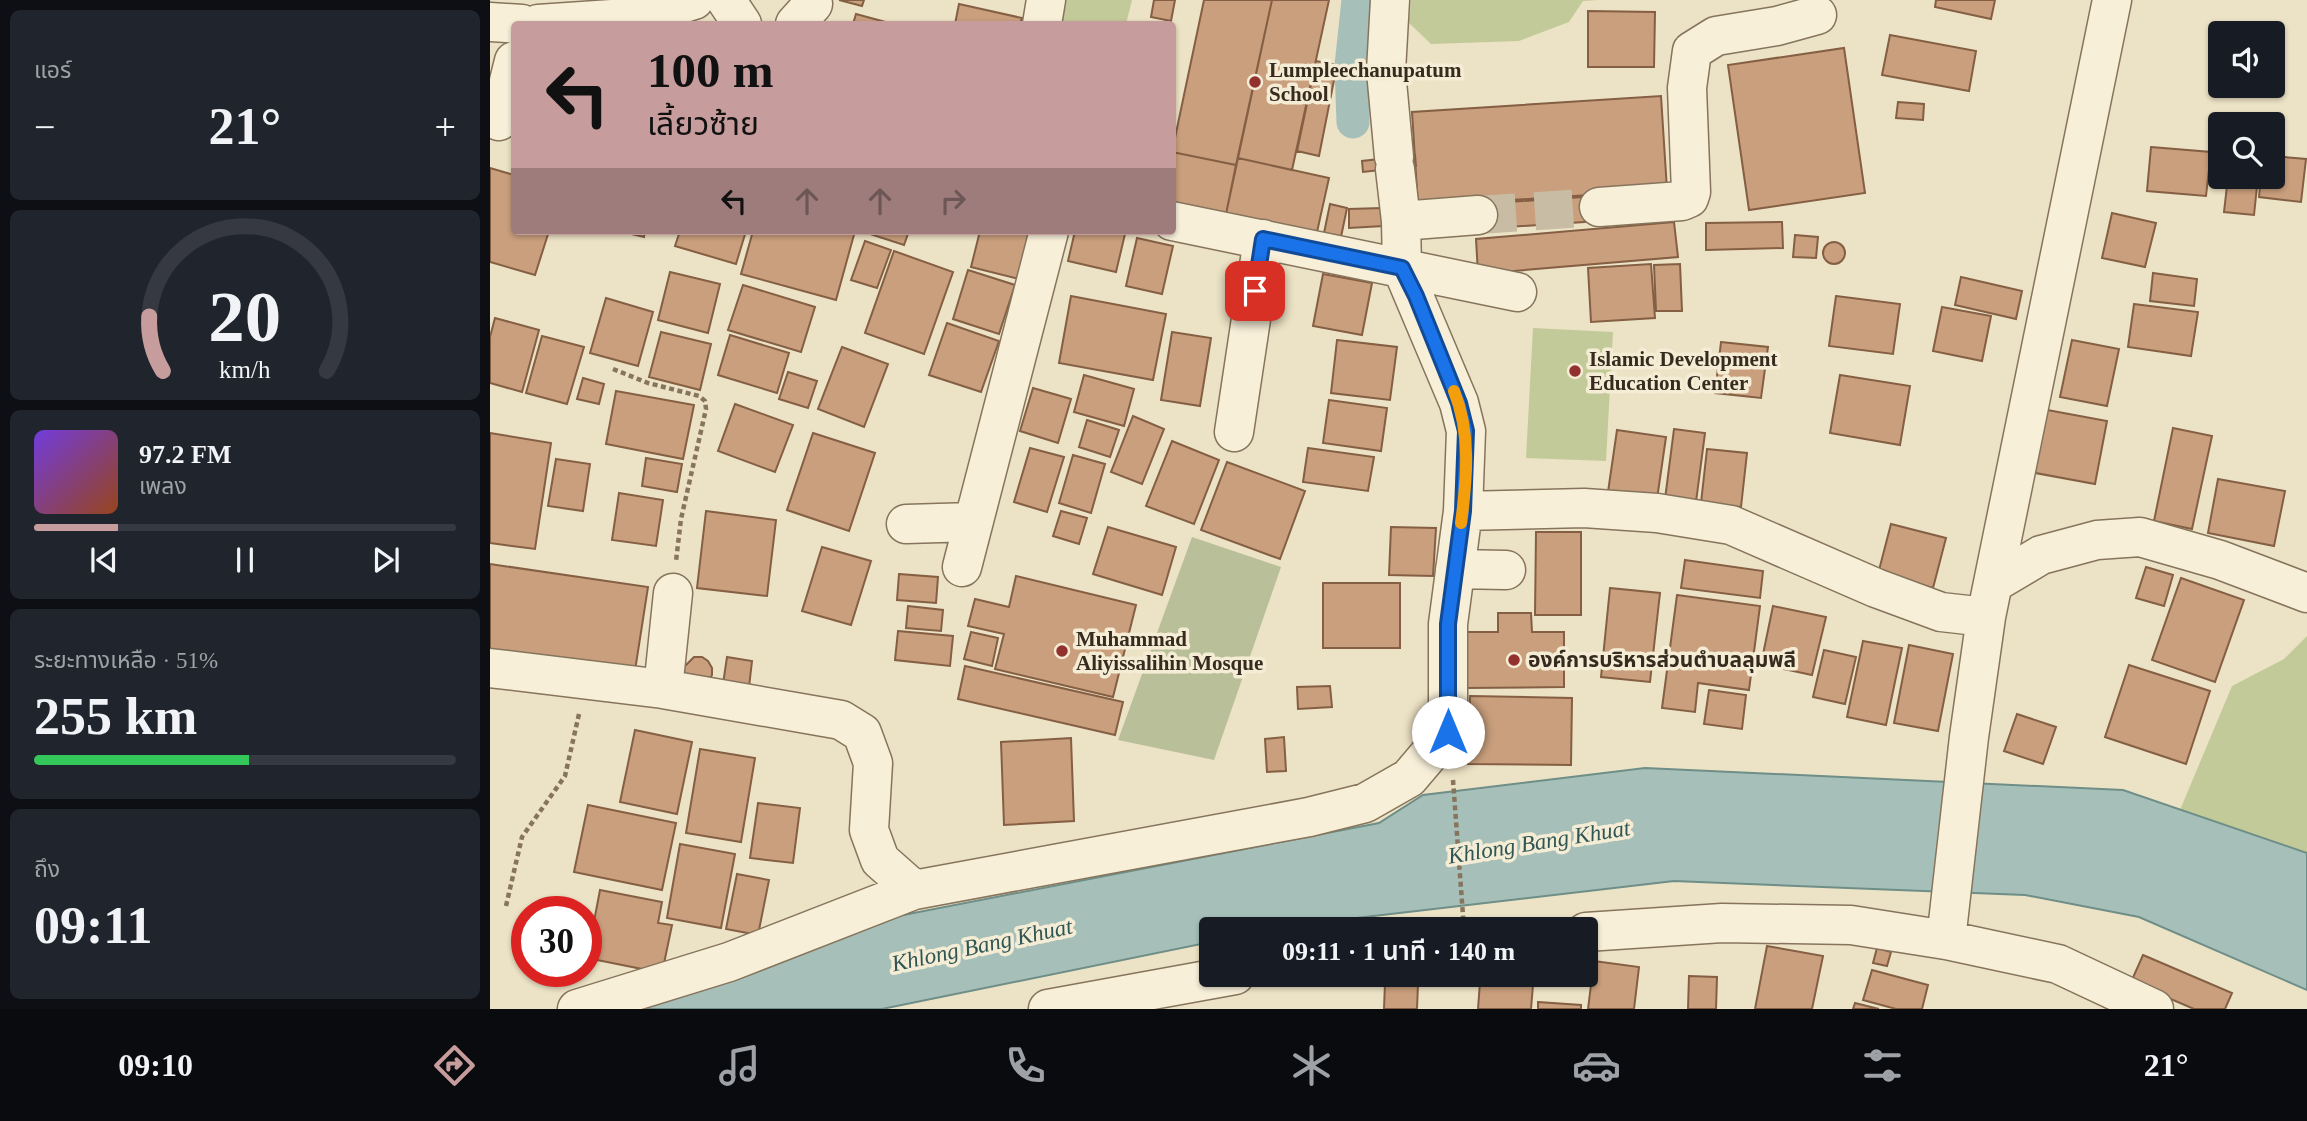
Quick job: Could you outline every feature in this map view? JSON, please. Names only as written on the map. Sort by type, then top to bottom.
[{"type":"street","points":[[562,21],[564,0]]},
{"type":"street","points":[[596,21],[641,17],[694,0]]},
{"type":"street","points":[[726,0],[740,21]]},
{"type":"street","points":[[1042,21],[1046,0]]},
{"type":"street","points":[[577,1009],[729,962],[914,890],[1309,817],[1365,803],[1409,778],[1448,732],[1448,624],[1463,511],[1466,431],[1459,403],[1402,268],[1401,221],[1385,71],[1390,0]]},
{"type":"street","points":[[1947,929],[1969,737],[1990,600],[2112,0]]},
{"type":"street","points":[[1599,207],[1682,201],[1689,198],[1691,192],[1687,88],[1692,51],[1716,36],[1777,26],[1817,15]]},
{"type":"street","points":[[490,22],[511,23]]},
{"type":"street","points":[[499,121],[511,73]]},
{"type":"street","points":[[1401,221],[1479,215]]},
{"type":"street","points":[[1176,221],[1517,292]]},
{"type":"street","points":[[962,567],[1048,235]]},
{"type":"street","points":[[1234,432],[1263,239]]},
{"type":"street","points":[[1463,511],[1584,508],[1657,513],[1731,525],[1875,588],[1941,612],[1990,600],[2040,555],[2097,540],[2140,537],[2220,560],[2307,593]]},
{"type":"street","points":[[906,524],[973,522]]},
{"type":"street","points":[[1455,569],[1506,570]]},
{"type":"street","points":[[663,689],[673,593]]},
{"type":"street","points":[[490,668],[663,689],[841,720],[862,733],[873,763],[869,830],[880,860],[914,890]]},
{"type":"street","points":[[1598,931],[1722,923],[1947,929],[2058,964],[2154,1009]]},
{"type":"street","points":[[1048,1009],[1137,1002],[1199,985]]},
{"type":"path","points":[[613,369],[648,383],[699,396],[705,401],[706,409],[681,519],[673,593]]},
{"type":"path","points":[[506,906],[522,837],[565,776],[585,679]]},
{"type":"path","points":[[1454,782],[1463,917]]},
{"type":"green space","points":[[1055,0],[1132,0],[1127,21],[1051,21]]},
{"type":"green space","points":[[1411,0],[1598,0],[1583,1],[1569,22],[1519,41],[1431,44],[1409,23]]},
{"type":"green space","points":[[1533,328],[1613,332],[1606,461],[1526,458]]},
{"type":"green space","points":[[1192,537],[1281,567],[1214,760],[1118,740]]},
{"type":"green space","points":[[2307,636],[2307,853],[2180,810],[2232,686],[2284,659]]},
{"type":"water","name":"Khlong Bang Khuat","points":[[1645,768],[2123,790],[2307,853],[2307,990],[2139,917],[2025,895],[1674,881],[1365,917],[1199,917],[1199,944],[882,1009],[635,1009],[893,917],[1379,823],[1423,795]]},
{"type":"building","points":[[839,0],[864,0],[862,6]]},
{"type":"building","points":[[1154,0],[1175,0],[1171,21],[1151,17]]},
{"type":"building","points":[[1204,0],[1272,0],[1236,165],[1176,153],[1176,133]]},
{"type":"building","points":[[1272,0],[1329,0],[1292,170],[1238,158]]},
{"type":"building","points":[[1936,0],[1995,0],[1991,19],[1935,7]]},
{"type":"building","points":[[959,4],[1022,18],[1021,21],[956,21]]},
{"type":"building","points":[[1588,11],[1655,12],[1654,67],[1588,67]]},
{"type":"building","points":[[856,14],[882,21],[854,21]]},
{"type":"building","points":[[1890,35],[1976,51],[1969,91],[1882,75]]},
{"type":"building","points":[[1844,48],[1865,193],[1749,210],[1728,65]]},
{"type":"building","points":[[1316,61],[1337,65],[1319,156],[1297,151]]},
{"type":"building","points":[[1661,96],[1667,190],[1418,206],[1412,112]]},
{"type":"building","points":[[1898,102],[1924,104],[1923,120],[1896,118]]},
{"type":"building","points":[[2151,147],[2208,152],[2206,196],[2147,191]]},
{"type":"building","points":[[1176,153],[1236,165],[1226,214],[1176,203]]},
{"type":"building","points":[[1415,155],[1416,166],[1363,172],[1362,161]]},
{"type":"building","points":[[2285,157],[2306,159],[2301,202],[2259,197],[2260,189],[2285,189]]},
{"type":"building","points":[[1238,158],[1329,178],[1317,232],[1226,214]]},
{"type":"building","points":[[490,168],[511,174],[511,235],[548,235],[535,275],[490,262]]},
{"type":"building","points":[[2227,189],[2257,189],[2254,215],[2224,212]]},
{"type":"building","points":[[1598,196],[1599,221],[1479,229],[1478,204]]},
{"type":"building","points":[[1330,204],[1347,208],[1341,237],[1324,233]]},
{"type":"building","points":[[1382,208],[1383,226],[1349,228],[1349,209]]},
{"type":"building","points":[[2112,213],[2156,223],[2145,267],[2102,258]]},
{"type":"building","points":[[1674,222],[1678,257],[1478,274],[1476,239]]},
{"type":"building","points":[[1782,222],[1783,248],[1706,250],[1706,223]]},
{"type":"building","points":[[679,235],[745,235],[736,264],[675,246]]},
{"type":"building","points":[[752,235],[854,235],[836,300],[741,274]]},
{"type":"building","points":[[873,235],[908,235],[904,245]]},
{"type":"building","points":[[979,235],[1031,235],[1019,279],[971,267]]},
{"type":"building","points":[[1074,235],[1125,235],[1116,272],[1068,261]]},
{"type":"building","points":[[1795,235],[1818,237],[1816,258],[1793,257]]},
{"type":"building","points":[[1137,238],[1173,246],[1162,294],[1126,286]]},
{"type":"building","points":[[865,241],[891,250],[877,288],[851,280]]},
{"type":"building","points":[[1834,242],[1842,245],[1845,253],[1842,261],[1834,264],[1826,261],[1823,253],[1826,245]]},
{"type":"building","points":[[894,251],[953,272],[924,354],[865,333]]},
{"type":"building","points":[[1651,264],[1655,318],[1591,322],[1588,268]]},
{"type":"building","points":[[1680,264],[1682,311],[1656,311],[1654,265]]},
{"type":"building","points":[[968,270],[1015,285],[999,334],[953,319]]},
{"type":"building","points":[[670,272],[720,284],[708,333],[658,320]]},
{"type":"building","points":[[2153,273],[2197,279],[2194,306],[2150,301]]},
{"type":"building","points":[[1323,274],[1372,283],[1362,335],[1313,326]]},
{"type":"building","points":[[1961,277],[2022,291],[2016,319],[1955,305]]},
{"type":"building","points":[[743,285],[815,307],[801,352],[728,330]]},
{"type":"building","points":[[1071,296],[1166,314],[1153,380],[1059,363]]},
{"type":"building","points":[[1836,296],[1900,304],[1893,354],[1829,346]]},
{"type":"building","points":[[606,298],[653,312],[638,366],[590,353]]},
{"type":"building","points":[[2134,304],[2198,312],[2191,356],[2128,347]]},
{"type":"building","points":[[1942,307],[1991,316],[1982,361],[1933,351]]},
{"type":"building","points":[[495,318],[539,330],[522,392],[490,383],[490,337]]},
{"type":"building","points":[[947,323],[999,341],[981,392],[929,375]]},
{"type":"building","points":[[661,332],[711,344],[700,390],[649,377]]},
{"type":"building","points":[[1172,332],[1211,338],[1200,406],[1161,400]]},
{"type":"building","points":[[730,335],[789,353],[777,393],[718,375]]},
{"type":"building","points":[[542,336],[584,347],[567,404],[526,393]]},
{"type":"building","points":[[1337,340],[1397,347],[1390,400],[1331,393]]},
{"type":"building","points":[[2072,340],[2119,349],[2107,406],[2060,397]]},
{"type":"building","points":[[1721,342],[1768,347],[1761,398],[1715,393]]},
{"type":"building","points":[[842,347],[888,364],[864,427],[818,409]]},
{"type":"building","points":[[788,372],[817,381],[808,408],[779,399]]},
{"type":"building","points":[[1084,375],[1134,389],[1124,426],[1074,412]]},
{"type":"building","points":[[1840,375],[1910,386],[1900,445],[1830,433]]},
{"type":"building","points":[[583,378],[604,384],[599,404],[577,399]]},
{"type":"building","points":[[1033,388],[1071,399],[1058,443],[1020,431]]},
{"type":"building","points":[[616,391],[694,405],[683,459],[606,444]]},
{"type":"building","points":[[1329,400],[1387,408],[1381,451],[1323,443]]},
{"type":"building","points":[[735,404],[793,425],[775,472],[718,451]]},
{"type":"building","points":[[2042,409],[2107,421],[2095,484],[2030,472]]},
{"type":"building","points":[[1133,416],[1164,429],[1142,484],[1111,472]]},
{"type":"building","points":[[1087,420],[1119,430],[1110,457],[1079,447]]},
{"type":"building","points":[[2173,428],[2212,436],[2192,529],[2154,521]]},
{"type":"building","points":[[1674,429],[1705,433],[1696,502],[1665,499]]},
{"type":"building","points":[[1617,430],[1666,437],[1657,499],[1608,492]]},
{"type":"building","points":[[490,433],[551,443],[535,549],[490,543]]},
{"type":"building","points":[[813,433],[875,453],[849,531],[787,510]]},
{"type":"building","points":[[1172,441],[1219,460],[1194,524],[1146,506]]},
{"type":"building","points":[[1030,448],[1064,457],[1047,512],[1014,502]]},
{"type":"building","points":[[1308,448],[1374,457],[1368,491],[1303,482]]},
{"type":"building","points":[[1707,449],[1747,453],[1741,507],[1701,503]]},
{"type":"building","points":[[1073,455],[1105,464],[1091,513],[1059,503]]},
{"type":"building","points":[[646,458],[682,464],[677,492],[642,486]]},
{"type":"building","points":[[556,459],[590,464],[583,511],[548,506]]},
{"type":"building","points":[[1227,462],[1305,491],[1280,559],[1201,530]]},
{"type":"building","points":[[2218,479],[2285,491],[2274,546],[2208,533]]},
{"type":"building","points":[[619,493],[663,500],[656,546],[612,540]]},
{"type":"building","points":[[706,511],[776,520],[767,596],[697,588]]},
{"type":"building","points":[[1061,511],[1087,518],[1079,544],[1053,536]]},
{"type":"building","points":[[1891,524],[1946,538],[1933,588],[1878,574]]},
{"type":"building","points":[[1108,527],[1176,547],[1162,595],[1093,574]]},
{"type":"building","points":[[1391,527],[1436,528],[1433,576],[1389,575]]},
{"type":"building","points":[[1536,532],[1581,532],[1581,615],[1535,615]]},
{"type":"building","points":[[822,547],[871,561],[851,625],[802,611]]},
{"type":"building","points":[[1685,560],[1763,571],[1760,598],[1681,588]]},
{"type":"building","points":[[490,564],[648,587],[634,677],[490,656]]},
{"type":"building","points":[[2146,567],[2173,575],[2164,606],[2136,598]]},
{"type":"building","points":[[899,574],[938,577],[936,603],[897,600]]},
{"type":"building","name":"Muhammad Aliyissalihin Mosque","points":[[1016,576],[1136,605],[1113,697],[995,669],[1004,634],[968,626],[975,599],[1009,607]]},
{"type":"building","points":[[2181,578],[2244,600],[2215,682],[2152,660]]},
{"type":"building","points":[[1323,583],[1400,583],[1400,648],[1323,648]]},
{"type":"building","points":[[1610,588],[1660,593],[1650,682],[1601,677]]},
{"type":"building","points":[[1677,595],[1760,606],[1749,690],[1698,683],[1695,712],[1662,708]]},
{"type":"building","points":[[908,606],[943,610],[941,631],[906,628]]},
{"type":"building","points":[[1773,606],[1826,617],[1812,675],[1761,664]]},
{"type":"building","name":"องค์การบริหารส่วนตำบลลุมพลี","points":[[1498,613],[1531,613],[1532,632],[1564,632],[1564,687],[1465,688],[1465,632],[1498,632]]},
{"type":"building","points":[[898,631],[953,636],[950,666],[895,660]]},
{"type":"building","points":[[971,632],[998,638],[992,666],[964,659]]},
{"type":"building","points":[[1863,641],[1902,648],[1886,725],[1847,717]]},
{"type":"building","points":[[1909,645],[1953,654],[1938,731],[1894,723]]},
{"type":"building","points":[[1824,650],[1856,657],[1845,704],[1813,697]]},
{"type":"building","points":[[694,657],[702,657],[708,661],[712,675],[708,681],[684,675],[684,667]]},
{"type":"building","points":[[727,657],[752,661],[749,687],[723,684]]},
{"type":"building","points":[[2129,665],[2210,691],[2186,764],[2105,737]]},
{"type":"building","points":[[965,666],[1123,702],[1115,735],[958,699]]},
{"type":"building","points":[[1330,686],[1332,707],[1298,709],[1297,687]]},
{"type":"building","points":[[1709,690],[1746,695],[1742,729],[1704,724]]},
{"type":"building","points":[[1470,696],[1572,698],[1571,765],[1468,764]]},
{"type":"building","points":[[2017,714],[2056,727],[2043,764],[2004,751]]},
{"type":"building","points":[[635,730],[692,742],[677,814],[620,802]]},
{"type":"building","points":[[1284,737],[1286,771],[1267,772],[1265,739]]},
{"type":"building","points":[[1071,738],[1074,821],[1004,825],[1001,742]]},
{"type":"building","points":[[700,749],[755,758],[741,842],[686,833]]},
{"type":"building","points":[[758,803],[800,808],[793,863],[750,858]]},
{"type":"building","points":[[588,805],[676,823],[662,890],[574,872]]},
{"type":"building","points":[[680,844],[735,854],[721,928],[667,918]]},
{"type":"building","points":[[737,874],[769,880],[758,935],[726,929]]},
{"type":"building","points":[[600,890],[662,902],[658,923],[672,925],[662,973],[602,961],[602,896],[599,896]]},
{"type":"building","points":[[1767,946],[1823,956],[1812,1009],[1755,1009]]},
{"type":"building","points":[[1877,948],[1891,952],[1887,966],[1873,963]]},
{"type":"building","points":[[2143,955],[2232,993],[2225,1009],[2194,1009],[2131,982]]},
{"type":"building","points":[[1598,962],[1639,967],[1634,1009],[1588,1009],[1591,987],[1598,987]]},
{"type":"building","points":[[1872,970],[1928,985],[1922,1009],[1896,1009],[1863,1000]]},
{"type":"building","points":[[1689,976],[1717,977],[1716,1009],[1688,1009]]},
{"type":"building","points":[[1385,987],[1418,987],[1417,1009],[1384,1009]]},
{"type":"building","points":[[1480,987],[1533,987],[1531,1009],[1478,1009]]},
{"type":"building","points":[[1538,1002],[1581,1005],[1581,1009],[1538,1009]]},
{"type":"building","points":[[1855,1003],[1879,1009],[1853,1009]]},
{"type":"waterway","points":[[1353,122],[1351,66],[1358,0]]},
{"type":"tunnel","points":[[1478,215],[1599,207]]},
{"type":"slow traffic","points":[[1454,391],[1466,431],[1461,523]]},
{"type":"place","name":"Lumpleechanupatum School","points":[[1255,82]]},
{"type":"place","name":"Islamic Development Education Center","points":[[1575,371]]},
{"type":"place","name":"Muhammad Aliyissalihin Mosque","points":[[1062,651]]},
{"type":"place","name":"องค์การบริหารส่วนตำบลลุมพลี","points":[[1514,660]]},
{"type":"route","points":[[1255,291],[1263,239],[1402,268],[1416,296],[1459,403],[1466,431],[1463,511],[1448,624],[1448,732]]}]
